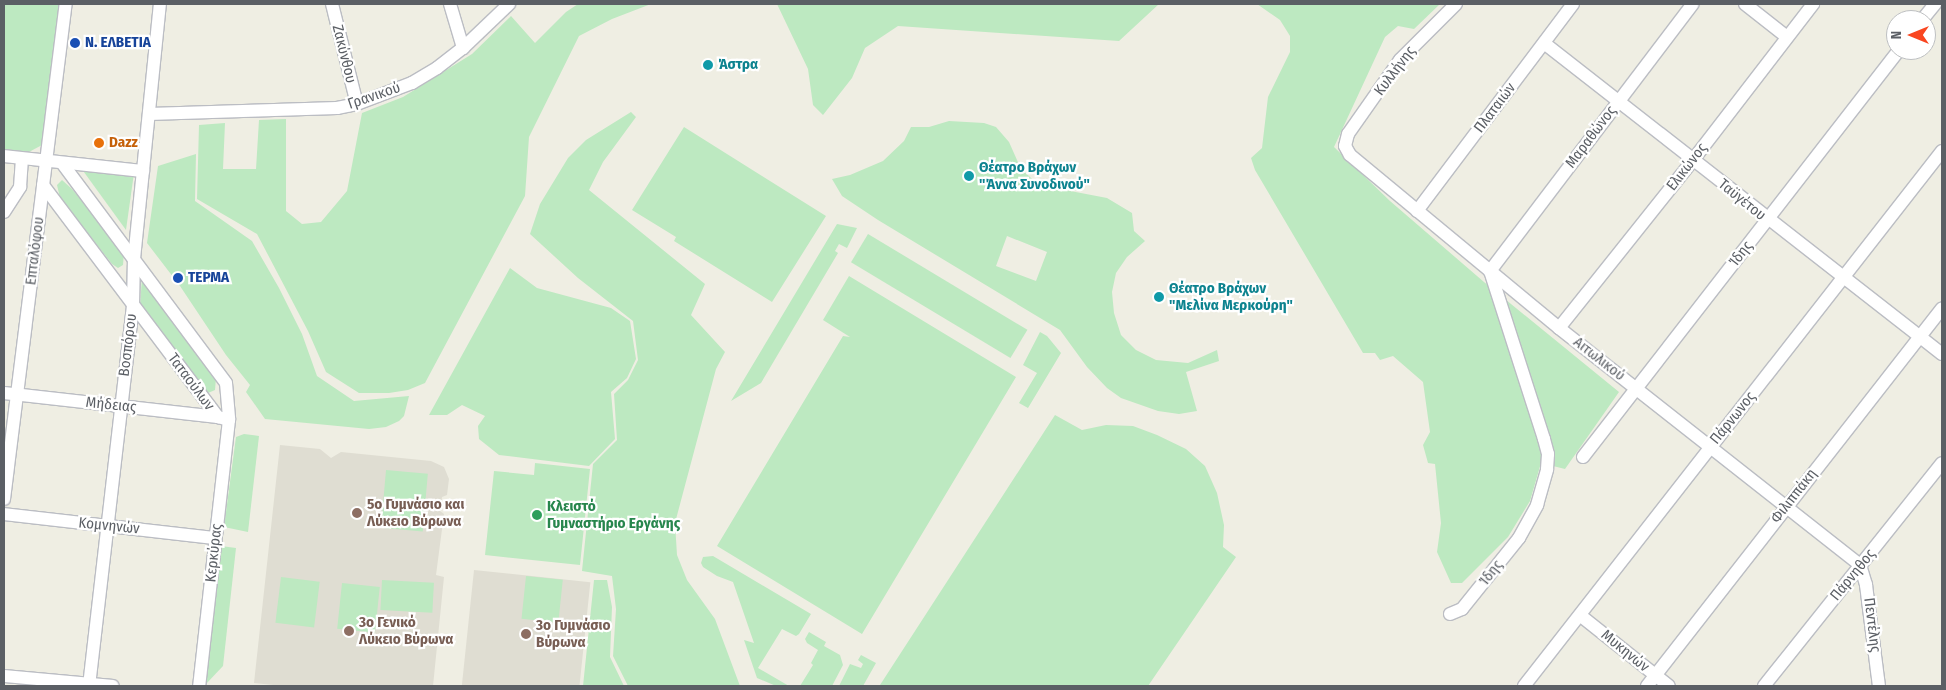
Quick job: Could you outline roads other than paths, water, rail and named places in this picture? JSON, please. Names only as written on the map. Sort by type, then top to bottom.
[{"type":"street","name":"Επταλόφου","points":[[4,499],[10,394],[43,185],[66,4]]},
{"type":"street","name":"Βοσπόρου","points":[[89,685],[133,305],[134,259],[160,4]]},
{"type":"street","name":"Ζακύνθου","points":[[332,4],[357,104]]},
{"type":"street","points":[[450,4],[463,48]]},
{"type":"street","name":"Γρανικού","points":[[149,114],[337,108],[357,104],[412,83],[463,48],[509,4]]},
{"type":"street","name":"Κυλλήνης","points":[[1345,146],[1348,134],[1400,60],[1456,4]]},
{"type":"street","name":"Πλαταιών","points":[[1417,211],[1573,4]]},
{"type":"street","name":"Μαραθώνος","points":[[1490,271],[1693,4]]},
{"type":"street","points":[[1745,4],[1786,37]]},
{"type":"street","name":"Ελικώνος","points":[[1559,328],[1693,160],[1813,4]]},
{"type":"street","name":"Ταϋγέτου","points":[[1544,42],[1767,220],[1942,354]]},
{"type":"street","name":"Ίδης","points":[[1583,457],[1891,60]]},
{"type":"street","name":"Αιτωλικού","points":[[1345,146],[1350,155],[1559,328],[1860,565]]},
{"type":"street","name":"Πάρνωνος","points":[[1524,686],[1581,616],[1710,446],[1845,278],[1942,151]]},
{"type":"street","points":[[4,156],[62,164],[143,171]]},
{"type":"street","points":[[4,212],[20,188],[22,159]]},
{"type":"street","name":"Ταταούλων","points":[[62,164],[226,383],[223,418]]},
{"type":"street","name":"Ταταούλων","points":[[43,185],[133,305],[223,418]]},
{"type":"street","name":"Ίδης","points":[[1450,614],[1462,609],[1519,538],[1536,504],[1547,469],[1548,454],[1544,439],[1490,271]]},
{"type":"street","name":"Φιλιππάκη","points":[[1647,686],[1942,308]]},
{"type":"street","name":"Μήδειας","points":[[10,394],[223,418]]},
{"type":"street","name":"Κερκύρας","points":[[199,686],[215,538],[223,418]]},
{"type":"street","name":"Πάρνηθος","points":[[1764,686],[1942,463]]},
{"type":"street","name":"Κομνηνών","points":[[4,514],[215,538]]},
{"type":"street","name":"Πεντέλης","points":[[1860,565],[1866,585],[1879,686]]},
{"type":"street","name":"Μυκηνών","points":[[1581,616],[1669,686]]},
{"type":"street","points":[[4,676],[113,686]]},
{"type":"place","name":"Ν. ΕΛΒΕΤΙΑ","points":[[75,43]]},
{"type":"place","name":"Άστρα","points":[[708,65]]},
{"type":"place","name":"Dazz","points":[[99,143]]},
{"type":"place","name":"Θέατρο Βράχων \"Άννα Συνοδινού\"","points":[[969,176]]},
{"type":"place","name":"ΤΕΡΜΑ","points":[[178,278]]},
{"type":"place","name":"Θέατρο Βράχων \"Μελίνα Μερκούρη\"","points":[[1159,297]]},
{"type":"place","name":"5ο Γυμνάσιο και Λύκειο Βύρωνα","points":[[357,513]]},
{"type":"place","name":"Κλειστό Γυμναστήριο Εργάνης","points":[[537,515]]},
{"type":"place","name":"3o Γενικό Λύκειο Βύρωνα","points":[[349,631]]},
{"type":"place","name":"3ο Γυμνάσιο Βύρωνα","points":[[526,634]]}]
